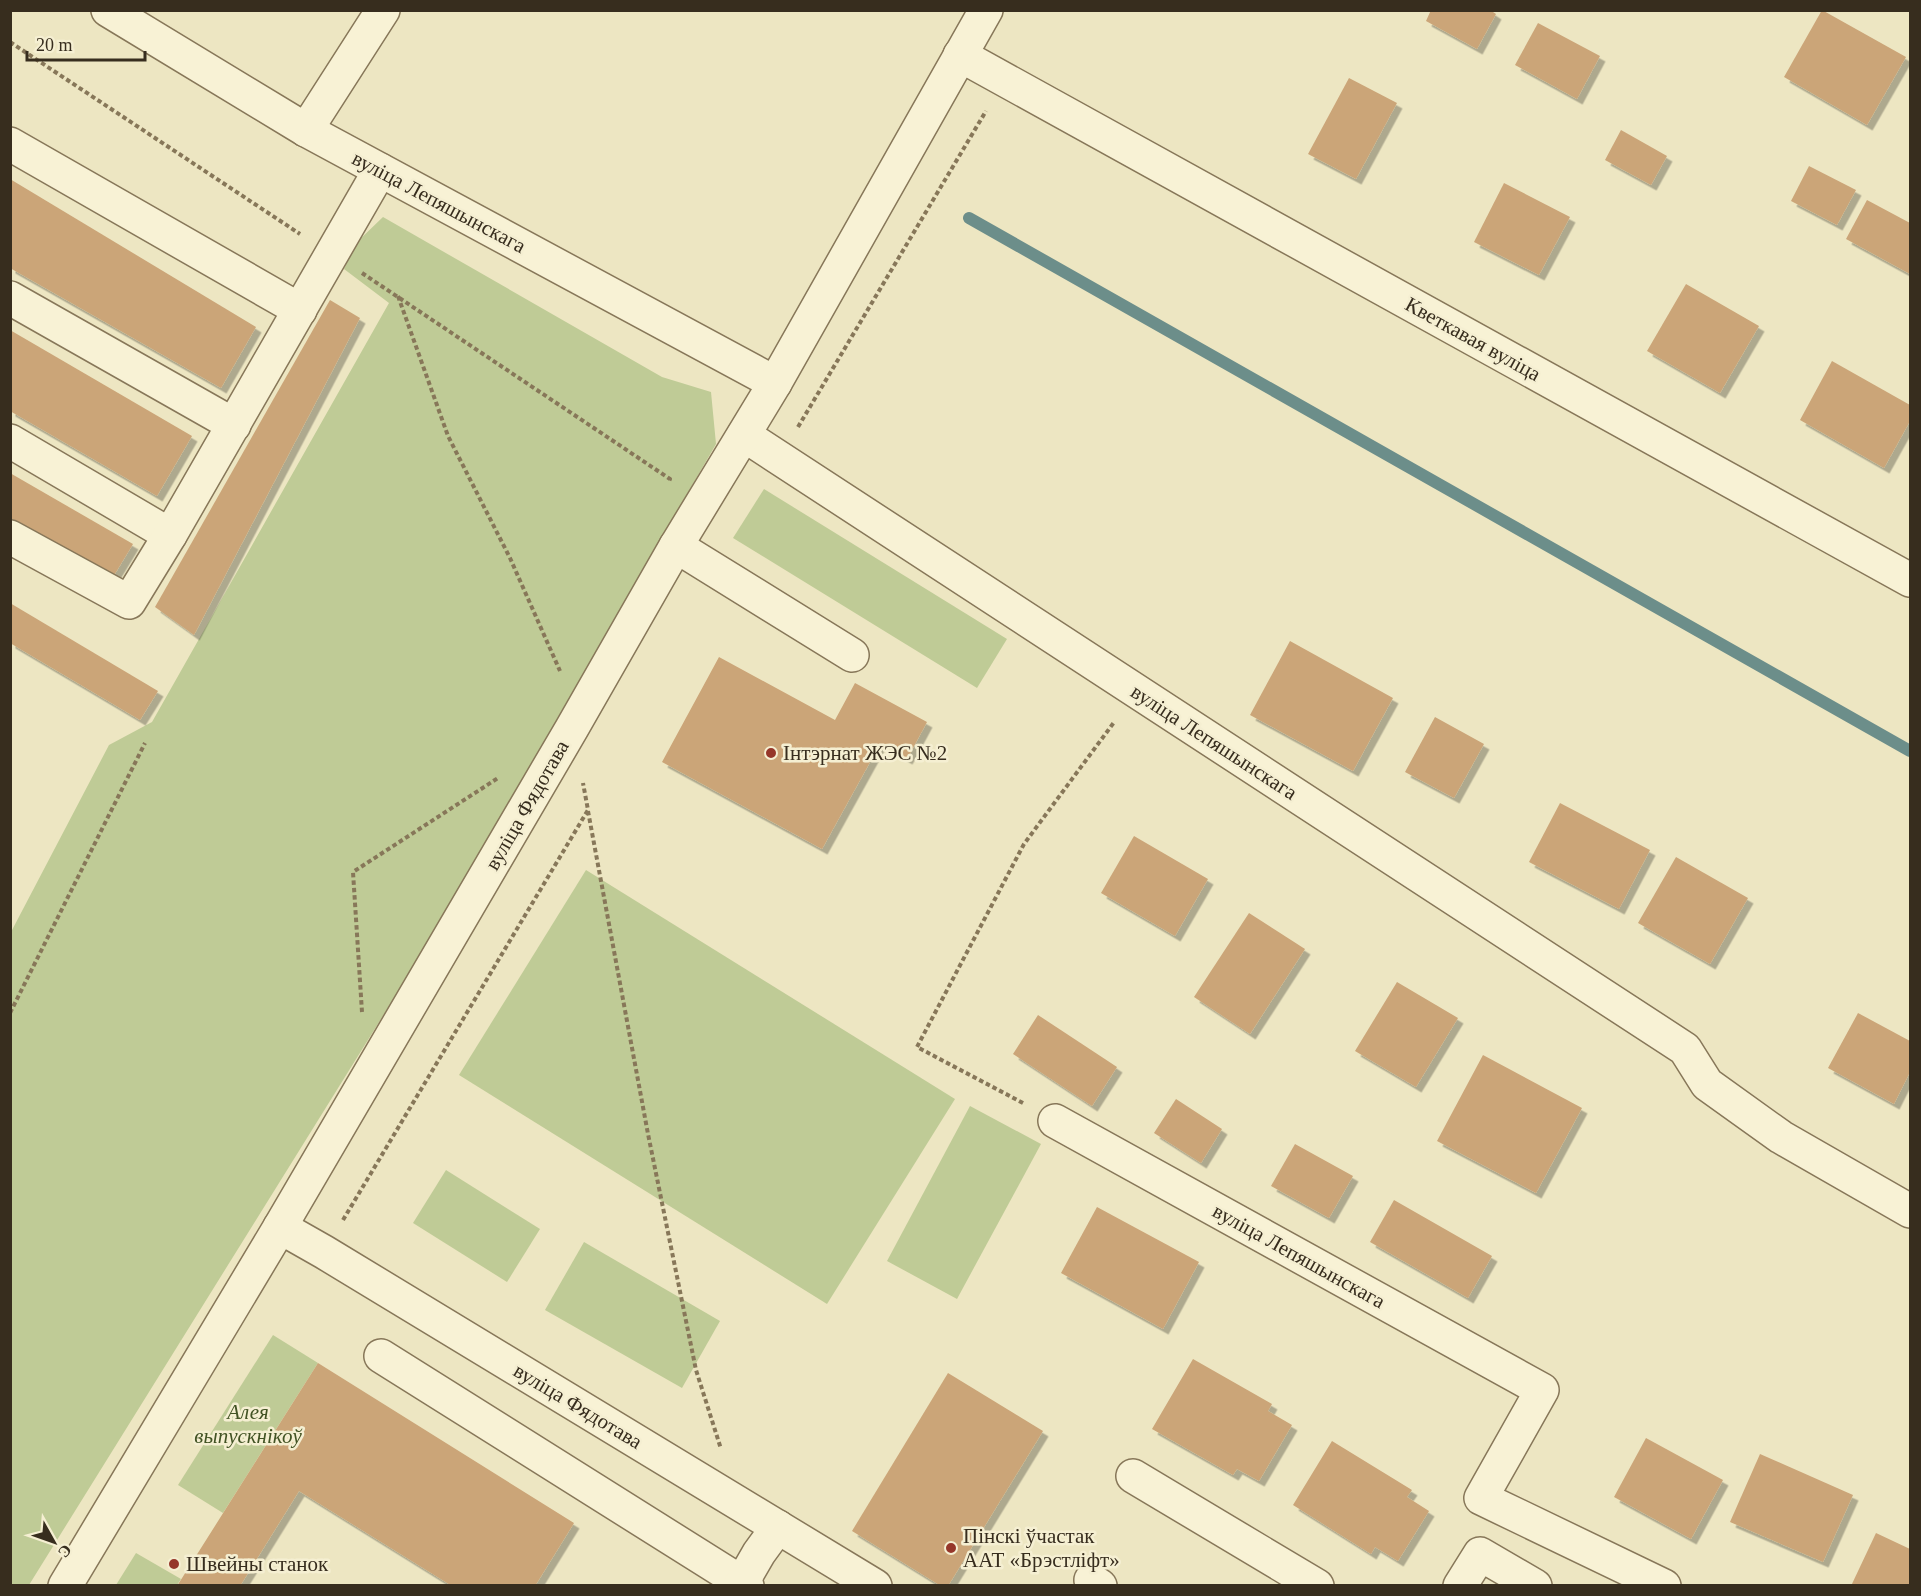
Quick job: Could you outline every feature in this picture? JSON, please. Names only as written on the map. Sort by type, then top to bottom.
[{"type":"street","name":"вуліца Лепяшынскага","points":[[108,10],[306,130],[775,383]]},
{"type":"street","points":[[306,130],[383,10]]},
{"type":"street","name":"вуліца Фядотава","points":[[64,1586],[280,1227],[676,546],[775,383],[986,10]]},
{"type":"street","name":"Кветкавая вуліца","points":[[960,55],[1911,580]]},
{"type":"street","points":[[10,144],[300,310]]},
{"type":"street","points":[[10,537],[129,602],[234,425],[380,170]]},
{"type":"street","points":[[10,298],[234,425]]},
{"type":"street","name":"вуліца Лепяшынскага","points":[[744,435],[1685,1049],[1707,1084],[1781,1137],[1911,1211]]},
{"type":"street","points":[[10,441],[170,535]]},
{"type":"street","points":[[676,546],[852,655]]},
{"type":"street","name":"вуліца Лепяшынскага","points":[[1055,1121],[1542,1390],[1481,1498],[1664,1586]]},
{"type":"street","name":"вуліца Фядотава","points":[[280,1227],[875,1586]]},
{"type":"street","points":[[381,1356],[743,1584],[759,1553],[778,1527]]},
{"type":"street","points":[[1133,1476],[1317,1586]]},
{"type":"street","points":[[1460,1586],[1480,1554],[1535,1586]]},
{"type":"path","points":[[778,458],[1005,79]]},
{"type":"path","points":[[397,296],[448,436],[510,558],[561,674]]},
{"type":"path","points":[[1055,1121],[917,1047],[1024,844],[1137,692]]},
{"type":"path","points":[[572,728],[648,1134],[696,1370],[737,1502]]},
{"type":"path","points":[[10,1013],[145,743]]},
{"type":"path","points":[[362,1015],[353,872],[499,777]]},
{"type":"path","points":[[324,1252],[588,810]]},
{"type":"green space","points":[[383,217],[662,377],[711,392],[716,444],[427,945],[29,1585],[11,1586],[11,932],[109,745],[152,722],[389,303],[344,269],[356,243]]},
{"type":"green space","points":[[764,489],[1007,639],[977,688],[733,538]]},
{"type":"green space","points":[[586,870],[955,1099],[827,1304],[459,1075]]},
{"type":"green space","points":[[970,1106],[1041,1144],[957,1299],[887,1261]]},
{"type":"green space","points":[[446,1170],[540,1229],[507,1282],[413,1223]]},
{"type":"green space","points":[[584,1242],[720,1321],[682,1388],[545,1310]]},
{"type":"green space","name":"Алея выпускнікоў","points":[[273,1335],[318,1363],[223,1513],[178,1485]]},
{"type":"green space","points":[[136,1553],[181,1579],[177,1585],[116,1585]]},
{"type":"building","points":[[1431,10],[1490,10],[1496,14],[1477,49],[1426,21]]},
{"type":"building","points":[[1822,10],[1906,57],[1867,125],[1784,77]]},
{"type":"building","points":[[1538,23],[1600,56],[1577,99],[1515,65]]},
{"type":"building","points":[[1349,78],[1397,103],[1356,179],[1308,154]]},
{"type":"building","points":[[1621,130],[1667,156],[1651,185],[1605,160]]},
{"type":"building","points":[[1809,166],[1856,190],[1837,225],[1791,201]]},
{"type":"building","points":[[10,179],[256,327],[221,388],[10,268]]},
{"type":"building","points":[[1504,183],[1570,217],[1539,275],[1474,242]]},
{"type":"building","points":[[1867,200],[1910,223],[1910,274],[1846,239]]},
{"type":"building","points":[[1686,284],[1759,326],[1720,393],[1647,351]]},
{"type":"building","points":[[330,300],[360,318],[194,635],[155,607]]},
{"type":"building","points":[[10,330],[192,436],[157,496],[10,411]]},
{"type":"building","points":[[1832,361],[1910,405],[1910,421],[1884,468],[1800,420]]},
{"type":"building","points":[[10,473],[133,544],[113,577],[10,518]]},
{"type":"building","points":[[10,603],[158,691],[140,720],[10,643]]},
{"type":"building","points":[[1290,641],[1393,698],[1353,771],[1250,715]]},
{"type":"building","name":"Інтэрнат ЖЭС №2","points":[[719,657],[835,720],[855,683],[927,722],[907,759],[880,744],[822,849],[662,762]]},
{"type":"building","points":[[1435,717],[1484,744],[1454,798],[1405,772]]},
{"type":"building","points":[[1560,803],[1650,850],[1619,909],[1529,862]]},
{"type":"building","points":[[1134,836],[1208,879],[1175,936],[1101,893]]},
{"type":"building","points":[[1676,857],[1748,898],[1710,964],[1638,923]]},
{"type":"building","points":[[1249,913],[1305,949],[1250,1034],[1194,997]]},
{"type":"building","points":[[1397,982],[1458,1018],[1416,1087],[1355,1051]]},
{"type":"building","points":[[1858,1013],[1910,1041],[1910,1072],[1894,1104],[1828,1068]]},
{"type":"building","points":[[1038,1015],[1117,1067],[1092,1106],[1013,1054]]},
{"type":"building","points":[[1483,1055],[1582,1108],[1536,1193],[1437,1141]]},
{"type":"building","points":[[1176,1099],[1222,1129],[1201,1163],[1154,1133]]},
{"type":"building","points":[[1295,1144],[1353,1176],[1329,1218],[1271,1186]]},
{"type":"building","points":[[1394,1200],[1492,1256],[1468,1298],[1370,1242]]},
{"type":"building","points":[[1097,1207],[1199,1262],[1163,1329],[1061,1273]]},
{"type":"building","points":[[1193,1359],[1272,1404],[1268,1411],[1292,1425],[1259,1481],[1237,1469],[1233,1475],[1152,1429]]},
{"type":"building","points":[[318,1363],[574,1523],[535,1586],[452,1586],[299,1491],[240,1586],[177,1586]]},
{"type":"building","points":[[948,1373],[1043,1431],[948,1586],[941,1586],[852,1531]]},
{"type":"building","points":[[1646,1438],[1723,1480],[1691,1539],[1614,1497]]},
{"type":"building","points":[[1332,1441],[1412,1490],[1407,1497],[1429,1511],[1398,1561],[1375,1547],[1371,1554],[1293,1505]]},
{"type":"building","points":[[1760,1454],[1853,1495],[1823,1562],[1730,1522]]},
{"type":"building","points":[[1876,1533],[1910,1549],[1910,1586],[1851,1586]]},
{"type":"waterway","points":[[969,218],[1910,751]]},
{"type":"place","name":"Інтэрнат ЖЭС №2","points":[[771,753]]},
{"type":"place","name":"Пінскі ўчастак ААТ «Брэстліфт»","points":[[951,1548]]},
{"type":"place","name":"Швейны станок","points":[[174,1564]]}]
